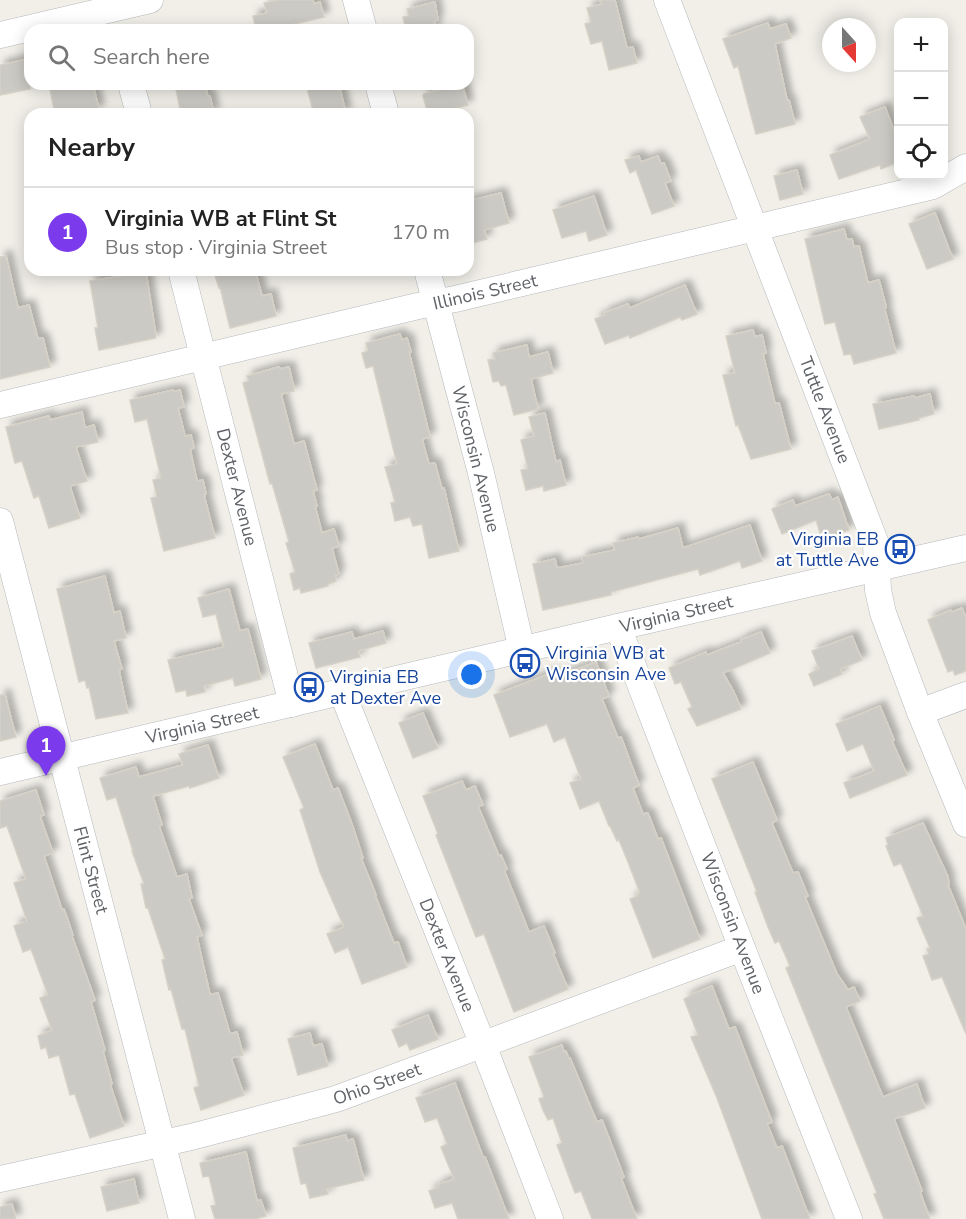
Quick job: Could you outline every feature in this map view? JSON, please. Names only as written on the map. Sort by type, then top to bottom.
[{"type":"street","points":[[56,24],[112,13],[150,0]]},
{"type":"street","points":[[356,0],[362,24]]},
{"type":"street","name":"Tuttle Avenue","points":[[667,0],[876,544],[878,590],[883,613],[920,712],[966,824]]},
{"type":"street","points":[[0,35],[24,30]]},
{"type":"street","points":[[133,90],[137,108]]},
{"type":"street","points":[[380,90],[384,108]]},
{"type":"street","name":"Illinois Street","points":[[0,405],[933,186],[966,167]]},
{"type":"street","name":"Dexter Avenue","points":[[183,276],[292,704]]},
{"type":"street","name":"Wisconsin Avenue","points":[[429,276],[481,473],[522,650]]},
{"type":"street","name":"Flint Street","points":[[0,521],[182,1219]]},
{"type":"street","name":"Virginia Street","points":[[0,772],[966,548]]},
{"type":"street","name":"Wisconsin Avenue","points":[[618,627],[849,1219]]},
{"type":"street","name":"Dexter Avenue","points":[[342,692],[550,1219]]},
{"type":"street","points":[[920,712],[966,695]]},
{"type":"street","name":"Ohio Street","points":[[0,1179],[162,1143],[336,1099],[742,948]]},
{"type":"building","points":[[279,0],[313,0],[314,4],[320,2],[324,17],[295,24],[255,24],[253,16],[267,13],[264,3]]},
{"type":"building","points":[[600,0],[615,0],[627,48],[633,47],[637,63],[609,70],[602,41],[591,44],[585,24],[591,22],[587,8],[602,4]]},
{"type":"building","points":[[435,2],[438,20],[434,21],[435,24],[405,24],[403,17],[409,16],[407,9]]},
{"type":"building","points":[[768,23],[770,29],[786,24],[791,38],[775,44],[787,100],[789,100],[795,124],[756,134],[738,66],[734,68],[723,39]]},
{"type":"building","points":[[24,60],[25,90],[0,95],[0,65]]},
{"type":"building","points":[[50,90],[94,90],[99,108],[54,108]]},
{"type":"building","points":[[176,90],[206,90],[213,108],[180,108]]},
{"type":"building","points":[[308,90],[340,90],[345,108],[312,108]]},
{"type":"building","points":[[439,90],[464,90],[468,105],[457,108],[426,108],[424,94]]},
{"type":"building","points":[[885,107],[894,131],[894,164],[881,169],[880,165],[839,179],[830,155],[870,139],[860,117]]},
{"type":"building","points":[[639,156],[641,162],[658,156],[661,164],[664,163],[671,181],[665,183],[674,206],[652,214],[636,170],[630,173],[625,160]]},
{"type":"building","points":[[797,170],[803,194],[780,200],[774,176]]},
{"type":"building","points":[[501,193],[509,223],[484,230],[487,239],[474,242],[474,200]]},
{"type":"building","points":[[594,196],[607,235],[589,241],[586,231],[562,238],[553,210]]},
{"type":"building","points":[[935,213],[953,259],[927,269],[909,224]]},
{"type":"building","points":[[844,229],[847,240],[852,239],[854,247],[859,246],[868,283],[879,280],[896,353],[854,364],[851,354],[844,355],[835,322],[825,324],[805,239]]},
{"type":"building","points":[[6,256],[18,308],[29,305],[38,339],[43,338],[50,367],[0,379],[0,257]]},
{"type":"building","points":[[121,276],[147,276],[155,338],[99,350],[95,328],[98,328],[90,281]]},
{"type":"building","points":[[215,276],[257,276],[262,296],[271,294],[276,316],[230,328]]},
{"type":"building","points":[[685,285],[697,314],[682,320],[680,317],[630,338],[629,335],[605,344],[595,319],[605,315],[604,313],[628,304],[630,308]]},
{"type":"building","points":[[753,330],[755,337],[762,335],[766,353],[763,354],[775,404],[779,403],[791,449],[751,459],[738,425],[736,426],[723,375],[735,373],[726,336]]},
{"type":"building","points":[[400,334],[402,340],[407,338],[430,437],[422,439],[429,464],[435,463],[442,489],[444,488],[459,551],[429,558],[422,524],[413,526],[410,517],[395,521],[391,503],[395,502],[385,467],[397,464],[373,366],[366,368],[362,353],[368,351],[366,343]]},
{"type":"building","points":[[527,345],[529,357],[548,352],[553,373],[531,379],[538,409],[514,415],[506,385],[501,386],[499,381],[493,382],[488,360],[495,359],[493,353]]},
{"type":"building","points":[[279,367],[280,369],[289,367],[294,391],[281,394],[294,444],[304,441],[317,490],[313,491],[322,533],[334,529],[339,546],[332,548],[339,574],[335,575],[336,581],[328,586],[301,593],[300,588],[294,590],[290,574],[295,572],[286,543],[289,542],[272,483],[270,484],[243,383],[249,381],[247,376]]},
{"type":"building","points":[[173,390],[174,392],[180,390],[184,407],[178,408],[185,436],[191,435],[194,448],[190,449],[197,481],[203,480],[206,494],[204,495],[215,538],[164,551],[151,498],[157,497],[153,480],[161,478],[147,419],[135,422],[130,400]]},
{"type":"building","points":[[930,394],[934,414],[919,418],[919,420],[879,429],[873,404]]},
{"type":"building","points":[[82,412],[85,428],[94,425],[98,442],[76,447],[87,481],[70,486],[80,518],[49,528],[39,496],[34,498],[22,461],[15,463],[6,427],[49,416],[50,420]]},
{"type":"building","points":[[545,413],[556,462],[560,460],[566,485],[544,491],[543,486],[526,490],[521,470],[528,469],[521,440],[534,436],[529,417]]},
{"type":"building","points":[[829,494],[832,500],[838,497],[849,530],[828,537],[825,531],[820,533],[816,520],[782,534],[772,509],[793,500],[795,506]]},
{"type":"building","points":[[750,525],[762,561],[742,568],[740,561],[700,575],[698,569],[611,592],[611,595],[543,610],[533,564],[555,559],[557,568],[583,563],[582,557],[615,550],[613,543],[638,537],[639,539],[678,528],[683,548]]},
{"type":"building","points":[[105,576],[114,613],[120,611],[126,638],[114,641],[122,669],[119,670],[128,713],[96,719],[89,687],[87,688],[85,680],[79,682],[57,589]]},
{"type":"building","points":[[229,589],[240,631],[248,629],[261,679],[235,686],[233,678],[204,686],[205,692],[187,696],[186,690],[176,692],[168,660],[224,647],[216,614],[203,617],[198,598]]},
{"type":"building","points":[[962,608],[966,618],[966,671],[955,675],[953,670],[948,672],[928,620]]},
{"type":"building","points":[[383,631],[386,643],[358,651],[360,657],[316,668],[309,643],[352,632],[354,639]]},
{"type":"building","points":[[761,632],[770,653],[723,673],[741,709],[697,726],[688,709],[692,707],[681,682],[675,684],[669,668],[706,652],[707,655],[741,642]]},
{"type":"building","points":[[852,636],[862,660],[840,669],[842,674],[814,686],[809,674],[819,669],[812,651]]},
{"type":"building","points":[[596,662],[609,696],[602,699],[618,738],[621,737],[639,785],[633,788],[643,814],[648,813],[658,839],[661,838],[700,939],[653,958],[630,899],[640,893],[619,840],[617,841],[609,826],[599,801],[580,809],[570,783],[581,779],[565,737],[554,742],[547,724],[510,737],[494,695],[552,673],[555,678]]},
{"type":"building","points":[[0,695],[5,695],[16,737],[0,741]]},
{"type":"building","points":[[880,706],[907,775],[850,798],[844,783],[874,771],[863,744],[847,751],[836,724]]},
{"type":"building","points":[[423,713],[438,748],[413,758],[399,723]]},
{"type":"building","points":[[315,744],[333,790],[338,788],[375,895],[394,943],[398,942],[407,967],[362,984],[348,947],[335,953],[327,934],[344,927],[320,872],[300,810],[304,808],[283,757]]},
{"type":"building","points":[[208,745],[219,778],[190,788],[189,786],[153,796],[162,825],[159,826],[177,877],[187,874],[192,898],[189,899],[202,935],[197,937],[210,995],[218,993],[230,1034],[237,1032],[243,1055],[231,1058],[244,1095],[201,1110],[194,1088],[199,1086],[185,1029],[182,1029],[171,989],[169,990],[162,960],[165,959],[148,908],[146,908],[141,884],[144,884],[116,797],[107,800],[100,778],[136,767],[139,777],[183,765],[179,754]]},
{"type":"building","points":[[753,762],[777,820],[772,823],[793,873],[798,872],[808,896],[805,897],[837,974],[848,990],[854,987],[860,1001],[846,1007],[883,1097],[917,1084],[925,1108],[894,1119],[922,1191],[920,1192],[930,1219],[884,1219],[874,1194],[877,1193],[786,968],[790,966],[779,941],[775,943],[768,927],[755,892],[757,892],[712,779]]},
{"type":"building","points":[[462,781],[466,790],[475,786],[483,805],[478,806],[499,856],[501,855],[507,869],[504,870],[529,932],[544,926],[568,989],[514,1012],[484,934],[476,937],[423,796]]},
{"type":"building","points":[[36,790],[44,815],[40,816],[53,853],[44,856],[95,1000],[91,1002],[105,1050],[103,1051],[112,1084],[110,1084],[124,1126],[90,1138],[75,1094],[70,1095],[59,1055],[49,1058],[46,1047],[41,1049],[38,1036],[52,1030],[40,998],[48,995],[31,949],[23,952],[14,926],[27,921],[14,883],[26,879],[7,826],[0,828],[0,801]]},
{"type":"building","points":[[923,823],[948,877],[948,885],[966,929],[966,1034],[942,977],[932,980],[923,956],[929,954],[927,949],[930,948],[917,918],[923,916],[901,863],[894,866],[886,846],[888,845],[886,838]]},
{"type":"building","points":[[712,986],[729,1029],[735,1027],[772,1122],[767,1124],[777,1148],[782,1146],[810,1219],[762,1219],[717,1098],[691,1037],[698,1035],[684,999]]},
{"type":"building","points":[[428,1015],[438,1039],[410,1050],[407,1043],[399,1047],[392,1030]]},
{"type":"building","points":[[310,1033],[313,1046],[322,1044],[328,1066],[298,1075],[288,1039]]},
{"type":"building","points":[[562,1045],[564,1052],[566,1051],[570,1058],[597,1122],[602,1120],[637,1219],[592,1219],[581,1191],[575,1193],[557,1145],[562,1143],[553,1118],[548,1120],[539,1099],[544,1097],[529,1057]]},
{"type":"building","points":[[455,1083],[509,1219],[458,1219],[452,1203],[435,1208],[429,1191],[454,1179],[441,1147],[447,1144],[437,1118],[425,1122],[416,1098]]},
{"type":"building","points":[[346,1135],[347,1141],[353,1139],[364,1180],[326,1189],[328,1194],[310,1198],[306,1183],[301,1184],[293,1148]]},
{"type":"building","points":[[246,1152],[257,1201],[261,1200],[266,1216],[255,1219],[215,1219],[211,1206],[216,1205],[209,1176],[203,1177],[200,1163]]},
{"type":"building","points":[[134,1179],[139,1203],[107,1211],[101,1187]]},
{"type":"building","points":[[12,1204],[16,1219],[0,1219],[0,1207]]},
{"type":"place","name":"Virginia EB at Tuttle Ave","points":[[900,549]]},
{"type":"place","name":"Virginia WB at Wisconsin Ave","points":[[525,663]]},
{"type":"place","name":"Virginia EB at Dexter Ave","points":[[309,687]]},
{"type":"place","name":"Virginia WB at Flint St","points":[[46,776]]}]
